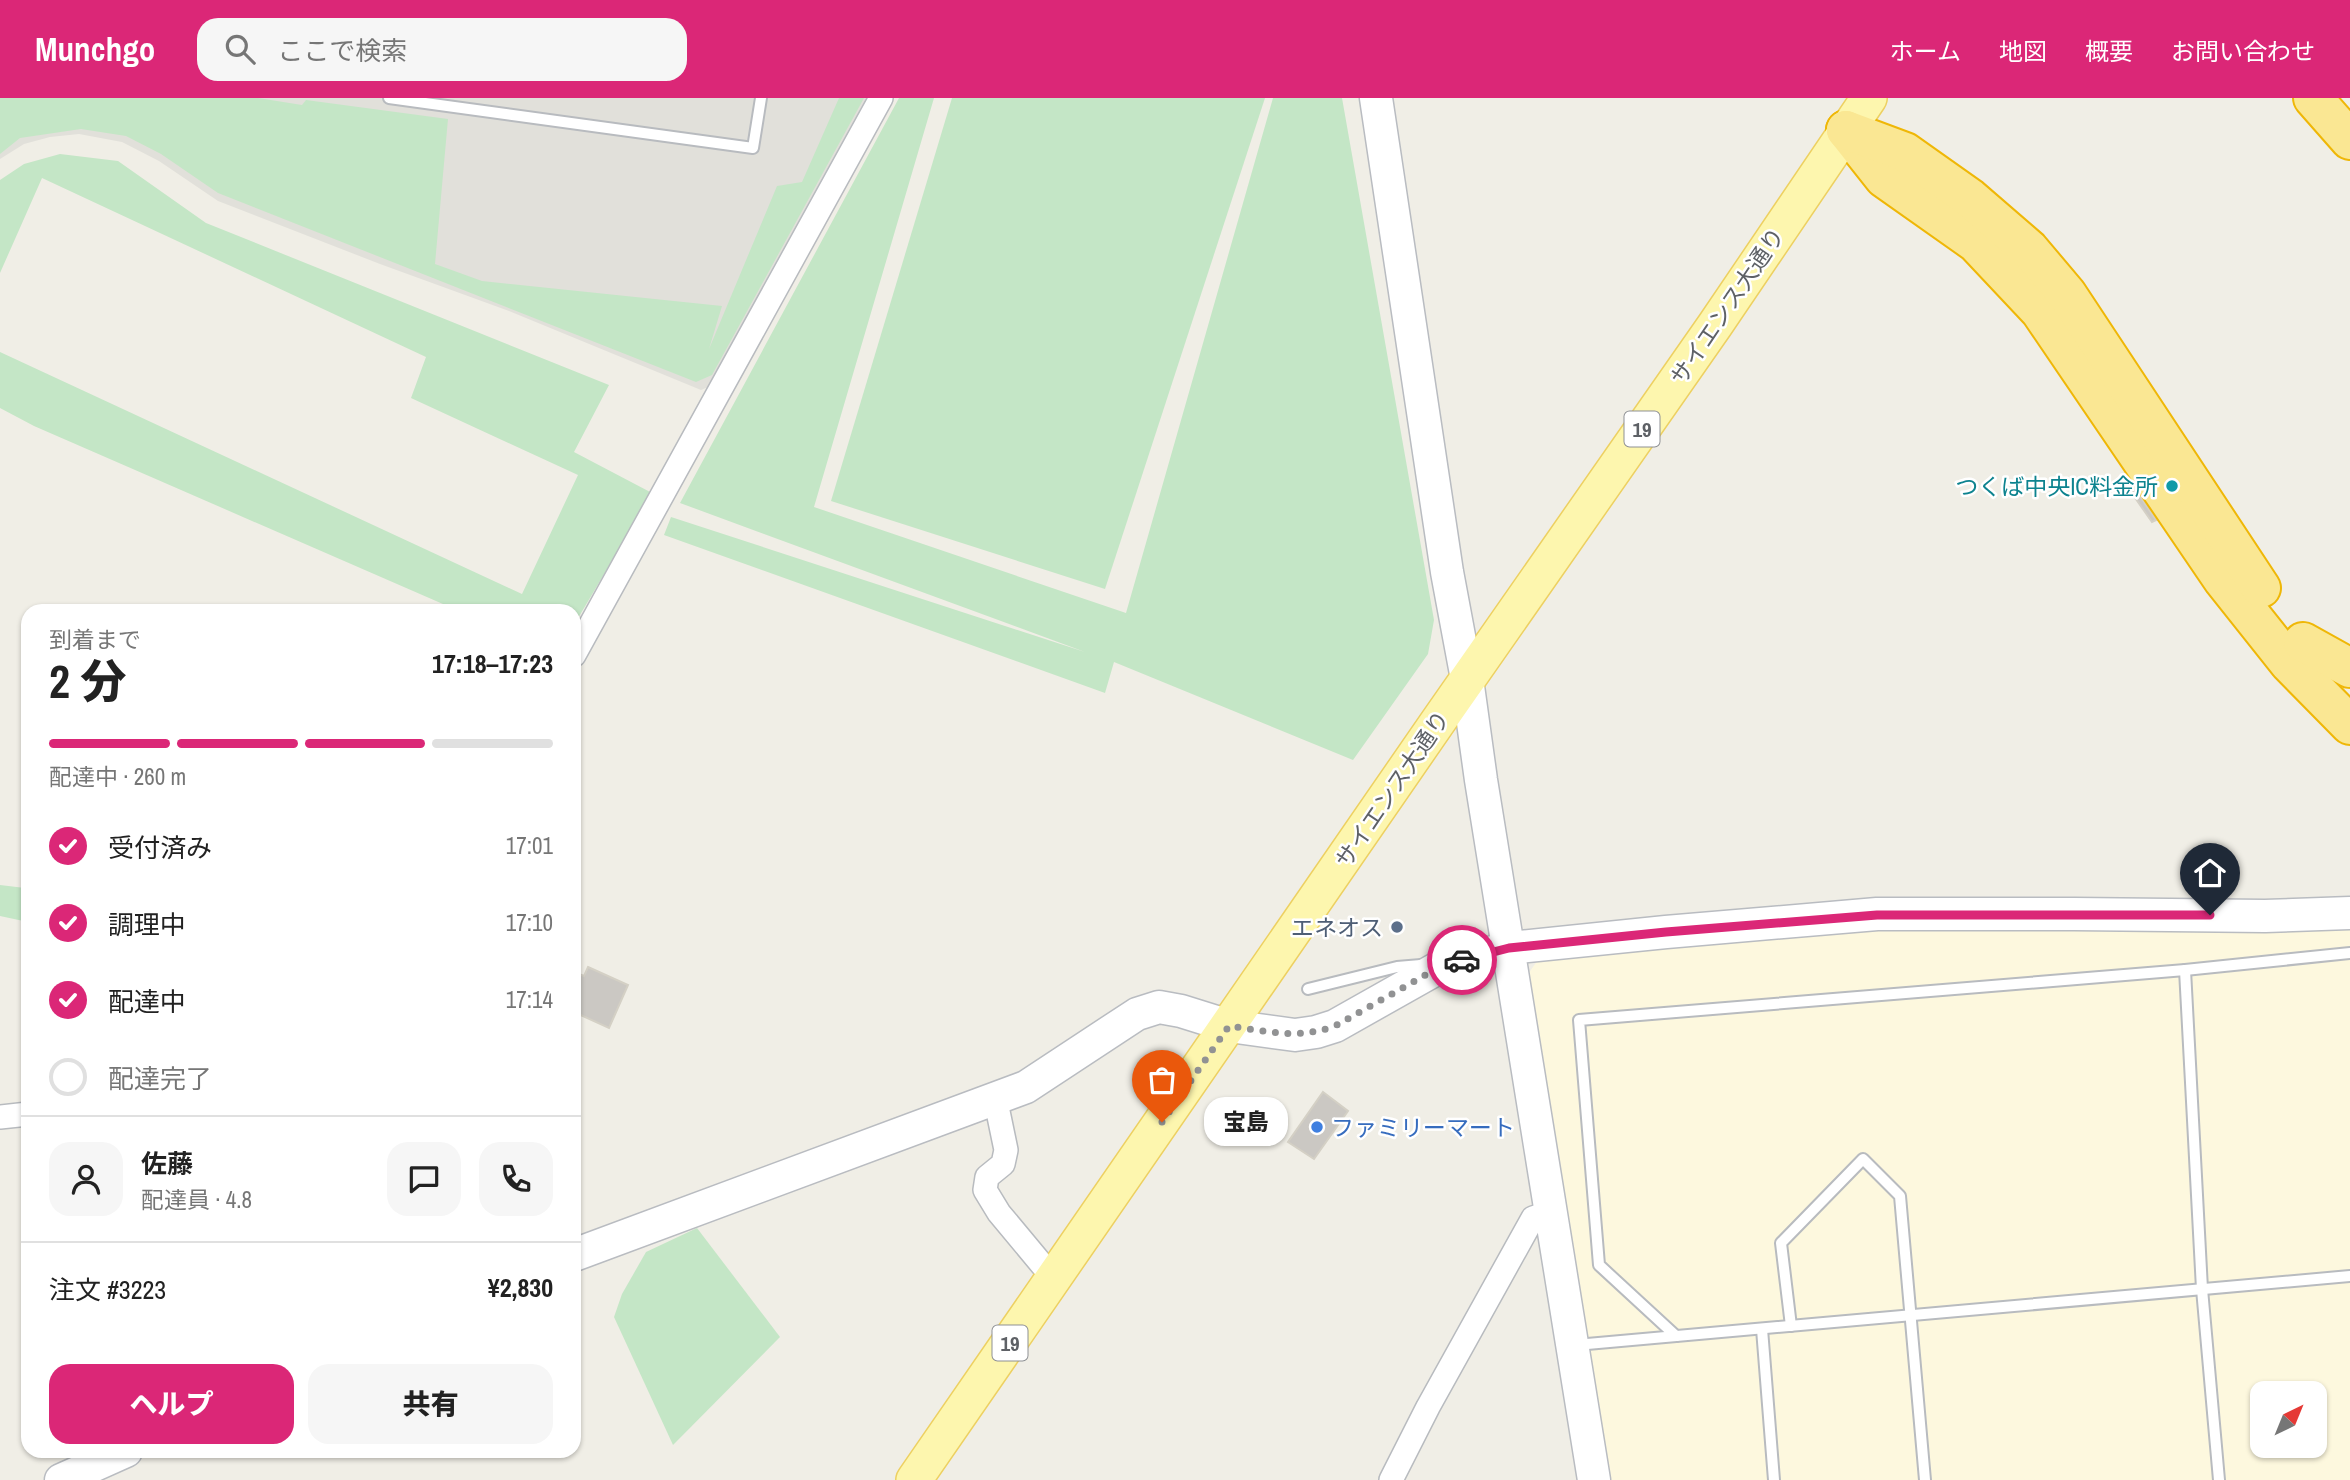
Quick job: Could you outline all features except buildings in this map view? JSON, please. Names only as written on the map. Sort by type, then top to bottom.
[{"type":"highway","points":[[2313,98],[2350,140]]},
{"type":"highway","points":[[1846,130],[1905,152],[1970,198],[2029,249],[2067,294],[2248,570],[2340,688],[2350,696]]},
{"type":"highway","points":[[1846,130],[1884,178],[1976,243],[2040,312],[2223,580],[2289,663],[2350,725]]},
{"type":"highway","points":[[2303,642],[2350,668]]},
{"type":"main road","name":"サイエンス大通り","points":[[914,1480],[1715,325],[1869,98]]},
{"type":"street","points":[[581,642],[881,98]]},
{"type":"street","points":[[1376,98],[1444,558],[1467,679],[1594,1480]]},
{"type":"street","points":[[581,1252],[1026,1087],[1136,1014],[1159,1007],[1229,1026],[1295,1035],[1335,1026],[1445,964],[1509,948],[1877,915],[2265,916],[2350,913]]},
{"type":"street","points":[[995,1097],[1006,1150],[1003,1164],[987,1177],[985,1190],[999,1213],[1054,1279]]},
{"type":"street","points":[[0,1117],[21,1115]]},
{"type":"street","points":[[1391,1480],[1428,1407],[1533,1219],[1552,1212]]},
{"type":"street","points":[[64,1479],[79,1458]]},
{"type":"street","points":[[64,1479],[110,1458]]},
{"type":"lane","points":[[389,98],[754,148],[761,98]]},
{"type":"lane","points":[[1676,1336],[1599,1265],[1579,1020],[2185,970],[2350,953]]},
{"type":"lane","points":[[1308,989],[1396,967],[1445,964]]},
{"type":"lane","points":[[2185,970],[2202,1289],[2219,1480]]},
{"type":"lane","points":[[1791,1326],[1782,1243],[1863,1159],[1900,1196],[1925,1480]]},
{"type":"lane","points":[[1573,1346],[2350,1276]]},
{"type":"lane","points":[[1762,1329],[1774,1480]]},
{"type":"shaded area","points":[[0,98],[870,98],[715,384],[701,390],[509,311],[218,201],[159,161],[122,142],[79,134],[50,137],[24,144],[0,159]]},
{"type":"shaded area","points":[[2350,927],[2350,1480],[1611,1480],[1528,974],[1540,957],[1833,929]]},
{"type":"green space","points":[[0,98],[258,98],[302,105],[306,100],[448,119],[435,264],[482,281],[722,306],[709,349],[777,186],[802,182],[839,98],[864,98],[712,375],[696,382],[218,193],[161,154],[126,136],[81,129],[20,138],[0,154]]},
{"type":"green space","points":[[899,98],[934,98],[814,507],[1126,613],[1273,98],[1342,98],[1434,620],[1428,654],[1353,760],[1114,662],[1105,693],[664,535],[671,517],[1085,652],[680,503]]},
{"type":"green space","points":[[952,98],[1265,98],[1105,589],[831,501]]},
{"type":"green space","points":[[60,154],[118,161],[206,223],[609,385],[574,452],[652,493],[581,613],[581,604],[443,604],[34,426],[0,408],[0,352],[522,594],[578,475],[411,398],[426,357],[42,178],[0,273],[0,180],[24,164]]},
{"type":"green space","points":[[0,885],[21,888],[21,920],[0,916]]},
{"type":"green space","points":[[697,1228],[780,1337],[673,1445],[614,1317],[622,1294],[646,1252]]},
{"type":"way so far","points":[[1162,1122],[1229,1026],[1295,1035],[1316,1032],[1335,1026],[1445,964],[1462,960]]},
{"type":"place","name":"つくば中央IC料金所","points":[[2172,486]]},
{"type":"place","name":"エネオス","points":[[1397,927]]},
{"type":"place","name":"宝島","points":[[1162,1122]]},
{"type":"place","name":"ファミリーマート","points":[[1317,1127]]},
{"type":"route","points":[[1462,960],[1509,948],[1877,915],[2210,915]]}]
